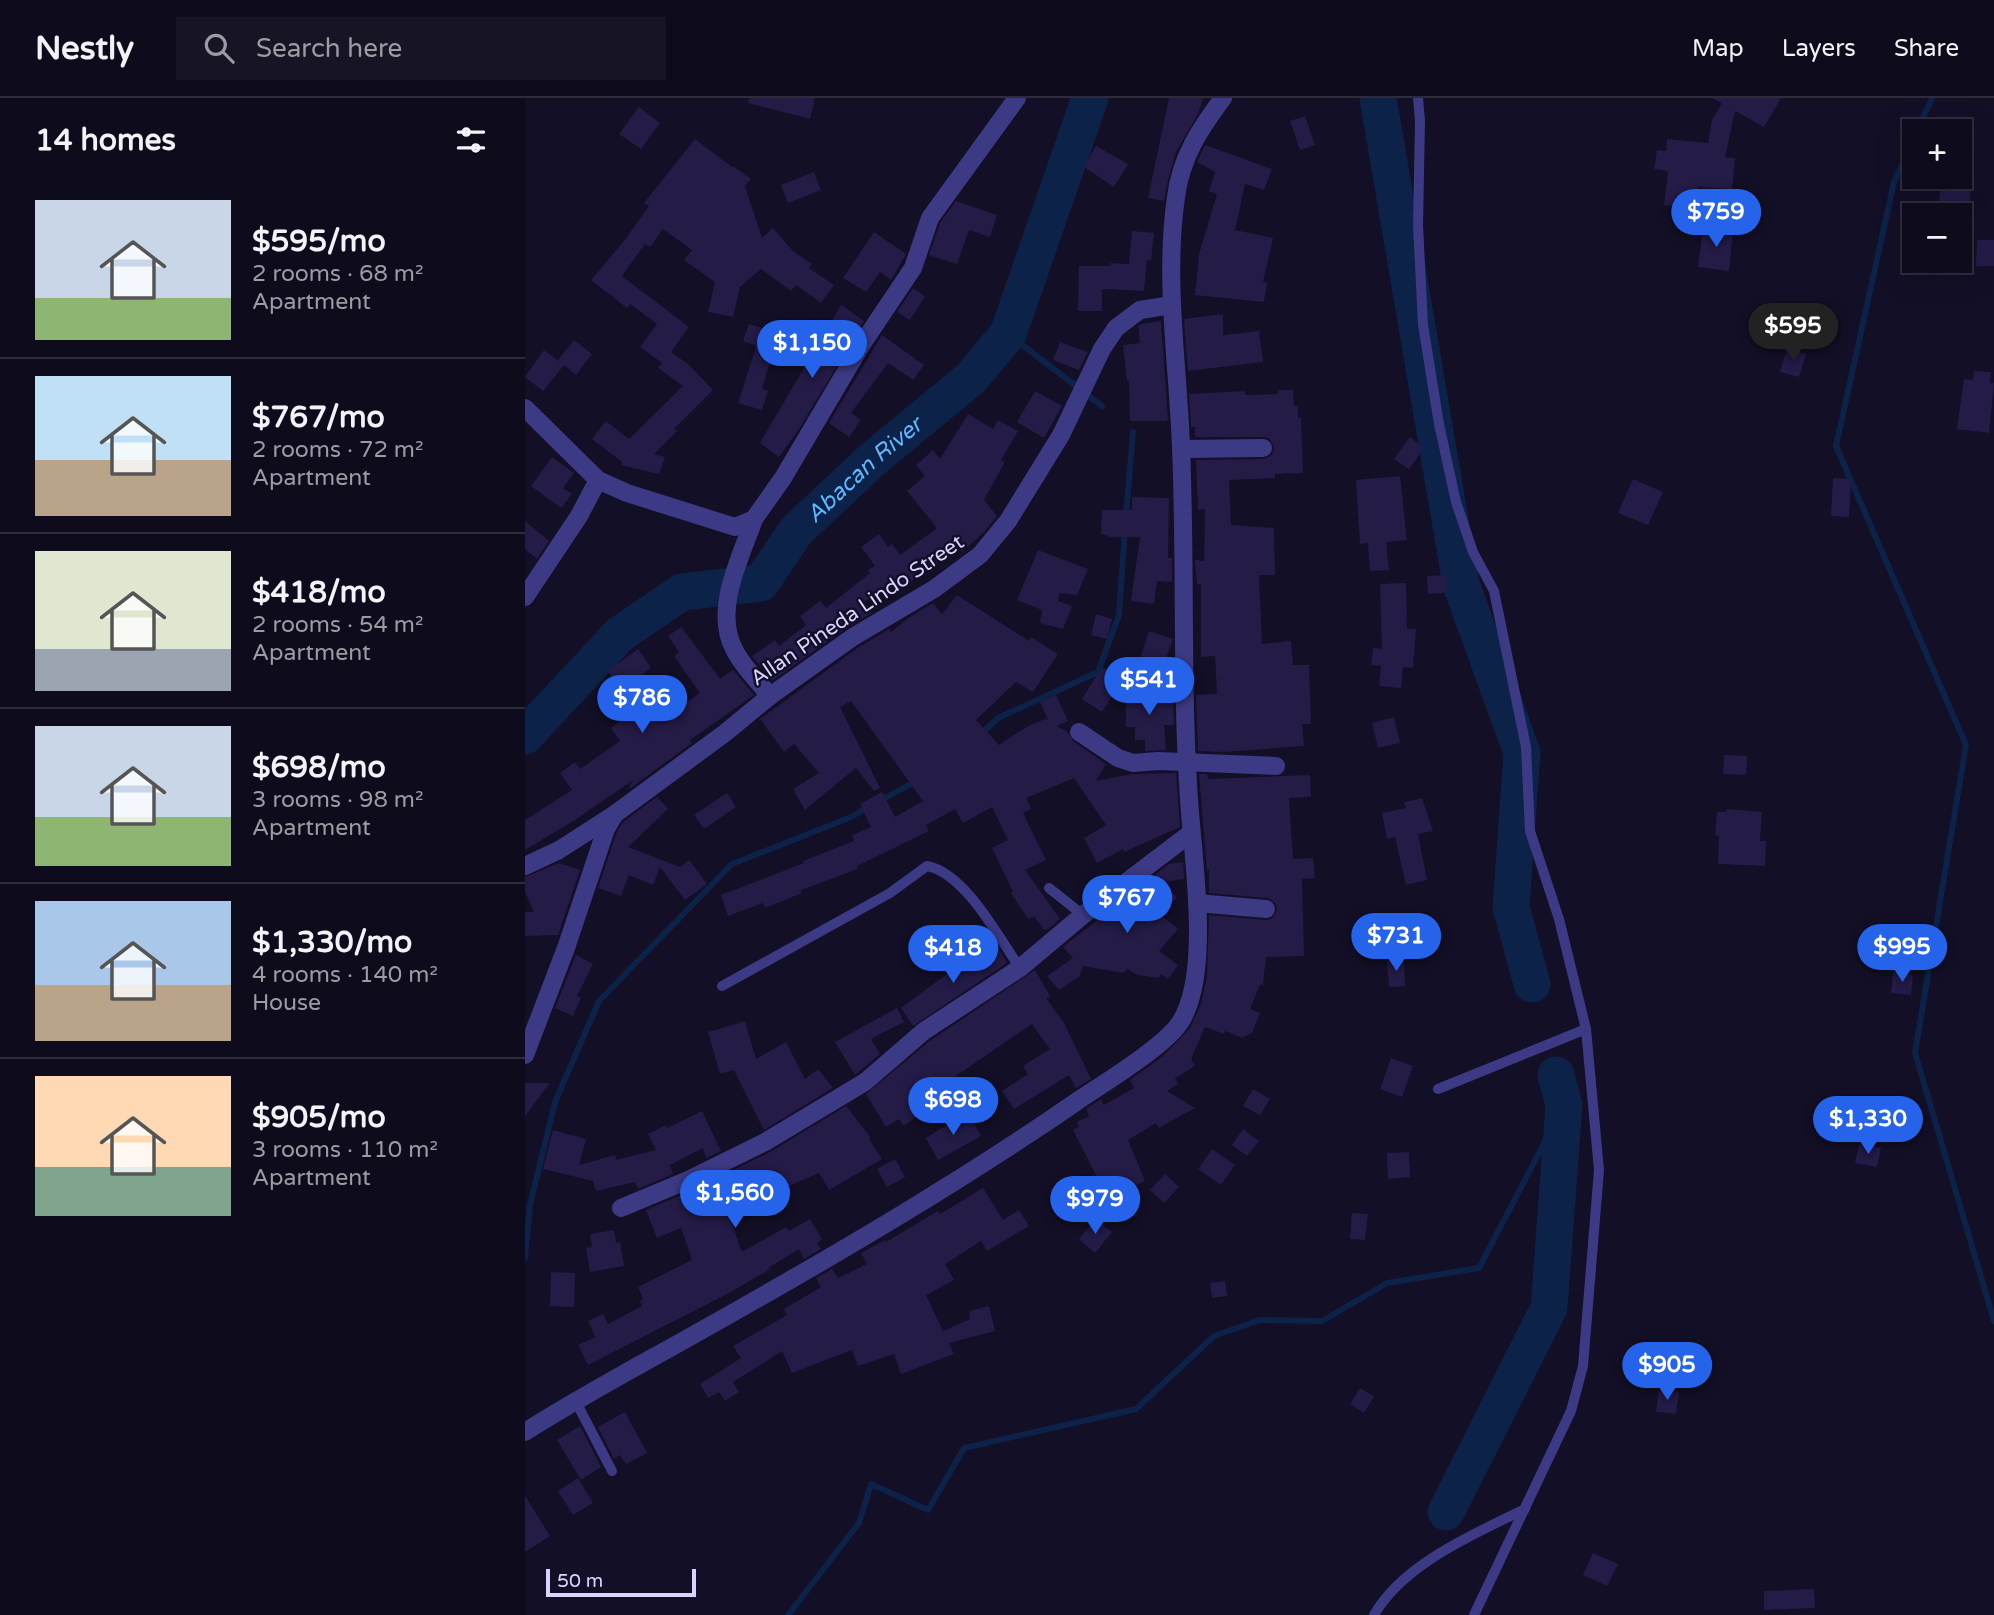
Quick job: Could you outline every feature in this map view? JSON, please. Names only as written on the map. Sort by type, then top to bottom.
[{"type":"street","points":[[770,695],[735,652],[727,628],[728,599],[754,519],[783,478],[862,344],[913,268],[930,218],[1017,98]]},
{"type":"street","points":[[525,1432],[575,1400],[706,1328],[991,1161],[1153,1048],[1180,1025],[1195,986],[1197,903],[1186,762],[1182,449],[1171,254],[1176,196],[1181,175],[1198,131],[1223,98]]},
{"type":"street","name":"Allan Pineda Lindo Street","points":[[525,866],[559,850],[615,814],[725,733],[770,695],[853,637],[934,589],[980,555],[1008,521],[1073,412],[1107,340],[1125,320],[1140,310],[1172,304]]},
{"type":"street","points":[[525,408],[598,480],[627,493],[735,527],[754,519]]},
{"type":"street","points":[[1182,449],[1263,448]]},
{"type":"street","points":[[525,597],[579,516],[598,480]]},
{"type":"street","points":[[1079,732],[1118,758],[1133,762],[1276,766]]},
{"type":"street","points":[[525,1055],[566,948],[606,829],[615,814]]},
{"type":"street","points":[[621,1208],[688,1180],[765,1142],[865,1082],[925,1031],[1020,968],[1083,915],[1191,833]]},
{"type":"street","points":[[1197,903],[1266,909]]},
{"type":"lane","points":[[1419,98],[1418,225],[1423,325],[1439,424],[1456,502],[1473,552],[1494,591],[1526,747],[1530,831],[1559,919],[1586,1029],[1599,1170],[1583,1366],[1571,1411],[1474,1615]]},
{"type":"lane","points":[[722,986],[890,893],[927,866],[939,868],[959,884],[1020,968]]},
{"type":"lane","points":[[1049,888],[1083,915]]},
{"type":"lane","points":[[1439,1089],[1586,1029]]},
{"type":"lane","points":[[575,1400],[612,1471]]},
{"type":"lane","points":[[1374,1615],[1381,1603],[1441,1551],[1525,1509]]},
{"type":"building","points":[[749,98],[815,98],[810,119],[748,103]]},
{"type":"building","points":[[1169,98],[1203,98],[1198,114],[1176,152],[1164,201],[1148,198]]},
{"type":"building","points":[[1712,98],[1781,98],[1764,127],[1735,111],[1725,157],[1735,158],[1732,189],[1698,187],[1696,208],[1664,205],[1668,171],[1654,169],[1657,150],[1666,151],[1667,139],[1708,143],[1712,120],[1722,103]]},
{"type":"building","points":[[639,107],[660,123],[641,149],[619,134]]},
{"type":"building","points":[[1305,116],[1315,145],[1300,150],[1290,121]]},
{"type":"building","points":[[695,139],[751,179],[745,186],[762,238],[773,228],[792,250],[812,264],[809,268],[834,285],[821,303],[796,285],[791,291],[761,269],[740,287],[733,317],[708,312],[715,282],[684,260],[692,250],[663,229],[650,247],[645,244],[622,276],[689,327],[671,352],[688,364],[713,390],[674,429],[677,431],[654,454],[665,457],[659,474],[621,465],[622,462],[592,439],[606,421],[629,439],[683,386],[658,368],[662,363],[640,347],[657,324],[630,304],[627,308],[591,280],[624,241],[649,206],[644,203]]},
{"type":"building","points":[[1205,145],[1272,169],[1264,190],[1245,184],[1235,230],[1273,238],[1263,282],[1267,283],[1264,302],[1195,295],[1199,254],[1217,194],[1209,191],[1215,172],[1197,162]]},
{"type":"building","points":[[1096,146],[1128,164],[1114,187],[1084,167]]},
{"type":"building","points":[[814,172],[821,190],[788,203],[781,185]]},
{"type":"building","points":[[1941,189],[1971,189],[1969,203],[1939,202]]},
{"type":"building","points":[[956,201],[997,215],[990,237],[969,230],[957,264],[929,255],[940,223]]},
{"type":"building","points":[[1703,227],[1733,231],[1729,271],[1698,267]]},
{"type":"building","points":[[1132,231],[1154,233],[1151,261],[1147,260],[1144,291],[1102,289],[1102,311],[1078,311],[1079,266],[1129,264]]},
{"type":"building","points":[[874,232],[906,254],[891,280],[880,272],[866,292],[843,278]]},
{"type":"building","points":[[1977,240],[1994,240],[1994,266],[1976,266]]},
{"type":"building","points":[[913,288],[925,296],[910,320],[897,312]]},
{"type":"building","points":[[841,305],[864,321],[799,429],[779,457],[760,443]]},
{"type":"building","points":[[1223,314],[1223,335],[1259,331],[1263,362],[1188,371],[1184,319]]},
{"type":"building","points":[[1161,321],[1168,421],[1130,421],[1129,381],[1123,345],[1140,343],[1138,326],[1141,324]]},
{"type":"building","points":[[749,324],[785,335],[779,354],[773,352],[762,389],[768,391],[762,410],[738,403],[756,347],[743,341]]},
{"type":"building","points":[[882,335],[924,365],[913,380],[888,363],[851,413],[861,420],[849,437],[829,423]]},
{"type":"building","points":[[574,340],[592,354],[576,375],[564,365],[543,391],[525,377],[544,350],[561,363],[558,360]]},
{"type":"building","points":[[1060,342],[1088,352],[1079,370],[1053,360]]},
{"type":"building","points":[[1787,349],[1806,354],[1799,377],[1780,372]]},
{"type":"building","points":[[1974,371],[1991,372],[1990,383],[1994,383],[1989,433],[1957,429],[1964,379],[1973,380]]},
{"type":"building","points":[[1278,390],[1293,390],[1294,406],[1298,406],[1303,473],[1275,474],[1275,478],[1229,480],[1231,525],[1274,528],[1275,575],[1259,575],[1262,644],[1291,641],[1293,665],[1309,665],[1311,724],[1302,724],[1304,746],[1224,752],[1198,751],[1196,695],[1217,694],[1215,656],[1201,657],[1201,584],[1197,584],[1195,560],[1204,561],[1205,509],[1198,510],[1196,460],[1264,459],[1273,454],[1274,447],[1269,438],[1263,437],[1195,437],[1195,427],[1191,427],[1189,394],[1245,391],[1245,395],[1278,394]]},
{"type":"building","points":[[1035,391],[1062,406],[1044,438],[1017,422]]},
{"type":"building","points":[[968,414],[993,429],[998,420],[1018,431],[1001,460],[1005,462],[984,500],[997,516],[962,552],[958,547],[905,586],[899,577],[864,602],[872,613],[846,628],[772,681],[752,656],[775,640],[779,646],[806,625],[800,616],[820,601],[826,608],[870,573],[868,570],[875,566],[861,547],[879,534],[888,547],[892,544],[900,555],[937,528],[907,491],[925,476],[916,465],[933,450],[940,459]]},
{"type":"building","points":[[1410,437],[1424,448],[1409,469],[1394,459]]},
{"type":"building","points":[[552,457],[574,473],[563,488],[572,494],[561,508],[531,486]]},
{"type":"building","points":[[1400,476],[1407,540],[1386,542],[1389,570],[1370,571],[1368,543],[1360,544],[1356,480]]},
{"type":"building","points":[[1833,478],[1851,479],[1849,517],[1831,516]]},
{"type":"building","points":[[1633,479],[1663,492],[1648,525],[1618,513]]},
{"type":"building","points":[[1132,497],[1169,498],[1168,558],[1172,558],[1172,582],[1157,581],[1154,604],[1131,601],[1140,537],[1111,537],[1101,534],[1102,510],[1132,510]]},
{"type":"building","points":[[525,521],[549,541],[537,559],[525,549]]},
{"type":"building","points":[[1038,550],[1088,569],[1077,595],[1060,593],[1058,601],[1072,606],[1063,629],[1040,623],[1042,610],[1017,600]]},
{"type":"building","points":[[1446,575],[1447,593],[1428,594],[1427,576]]},
{"type":"building","points":[[1406,583],[1407,629],[1416,629],[1413,668],[1403,667],[1401,688],[1379,686],[1381,666],[1371,665],[1373,648],[1382,649],[1380,584]]},
{"type":"building","points":[[957,595],[1029,641],[1031,637],[1058,654],[1033,692],[1016,682],[976,720],[999,745],[1028,726],[1048,720],[1040,702],[1056,695],[1068,721],[1057,726],[1106,764],[1096,781],[1132,774],[1176,773],[1180,827],[1124,852],[1123,849],[1097,863],[1084,838],[1106,825],[1074,778],[1026,798],[1031,809],[1023,813],[1046,860],[1025,870],[1060,919],[1044,930],[1034,916],[1028,919],[1011,893],[1013,892],[992,848],[1008,840],[992,807],[963,823],[955,809],[926,825],[929,831],[857,866],[858,869],[801,890],[802,893],[765,908],[763,903],[728,916],[721,895],[854,841],[852,835],[871,827],[860,804],[882,792],[895,817],[923,801],[851,701],[840,707],[880,788],[874,791],[856,768],[805,810],[793,789],[819,773],[794,744],[784,752],[760,719],[859,647],[889,629],[891,632],[933,603],[942,614]]},
{"type":"building","points":[[1096,614],[1112,619],[1107,639],[1091,635]]},
{"type":"building","points":[[681,627],[720,679],[733,670],[754,695],[690,740],[692,743],[628,790],[633,780],[525,850],[525,820],[572,790],[560,773],[575,762],[580,769],[620,741],[611,728],[635,711],[608,671],[638,649],[651,668],[643,674],[671,713],[700,693],[674,656],[679,652],[668,636]]},
{"type":"building","points":[[1149,631],[1173,639],[1164,664],[1141,656]]},
{"type":"building","points":[[1102,667],[1122,680],[1102,712],[1082,699]]},
{"type":"building","points":[[1126,683],[1146,696],[1173,695],[1174,725],[1164,725],[1166,750],[1145,751],[1145,740],[1135,740],[1135,727],[1126,727]]},
{"type":"building","points":[[1394,717],[1400,743],[1378,748],[1372,723]]},
{"type":"building","points":[[1724,755],[1747,756],[1746,775],[1723,774]]},
{"type":"building","points":[[1199,774],[1207,774],[1208,779],[1310,775],[1311,797],[1289,798],[1293,859],[1313,858],[1315,878],[1302,879],[1304,956],[1266,957],[1263,985],[1260,985],[1250,1009],[1260,1013],[1252,1033],[1242,1038],[1205,1027],[1191,1059],[1195,1066],[1175,1078],[1178,1084],[1167,1091],[1195,1108],[1159,1128],[1156,1123],[1128,1140],[1145,1181],[1113,1196],[1105,1179],[1099,1181],[1073,1130],[1079,1127],[1077,1122],[1089,1116],[1086,1109],[1101,1099],[1104,1105],[1134,1088],[1130,1080],[1163,1056],[1190,1028],[1201,1004],[1207,976],[1209,915],[1266,920],[1271,919],[1277,911],[1276,904],[1268,898],[1209,893]]},
{"type":"building","points":[[727,793],[736,807],[704,829],[694,815]]},
{"type":"building","points":[[657,797],[668,809],[628,847],[680,867],[689,860],[707,884],[685,900],[660,867],[653,885],[629,875],[621,896],[598,888],[616,834],[623,822]]},
{"type":"building","points":[[1422,798],[1433,831],[1418,834],[1427,880],[1406,885],[1395,837],[1387,839],[1382,813],[1406,808],[1404,802]]},
{"type":"building","points":[[1727,809],[1762,812],[1760,841],[1766,841],[1765,866],[1718,864],[1719,836],[1715,835],[1717,812],[1726,812]]},
{"type":"building","points":[[1183,862],[1184,879],[1164,882],[1177,898],[1159,914],[1178,929],[1159,951],[1178,965],[1168,979],[1161,974],[1158,978],[1137,975],[1128,969],[1123,973],[1083,966],[1080,976],[1059,990],[1047,976],[1073,958],[1063,947],[1169,864]]},
{"type":"building","points":[[559,863],[580,870],[558,935],[525,936],[525,912],[534,912],[525,892],[525,877]]},
{"type":"building","points":[[998,948],[1007,963],[913,1026],[901,1008],[977,952],[982,959]]},
{"type":"building","points":[[576,955],[593,964],[577,996],[581,998],[573,1016],[555,1008]]},
{"type":"building","points":[[1404,960],[1405,986],[1389,987],[1387,961]]},
{"type":"building","points":[[1035,970],[1050,996],[1046,998],[1064,1023],[1091,1079],[1076,1088],[1069,1075],[1014,1109],[1002,1091],[1028,1074],[1023,1066],[1050,1049],[1032,1024],[918,1102],[924,1111],[904,1126],[899,1119],[886,1127],[866,1094],[931,1040]]},
{"type":"building","points":[[1893,972],[1913,975],[1911,995],[1891,993]]},
{"type":"building","points":[[897,1008],[904,1022],[871,1039],[880,1054],[855,1075],[835,1042]]},
{"type":"building","points":[[745,1021],[756,1059],[786,1042],[805,1079],[818,1069],[833,1088],[764,1130],[734,1070],[720,1074],[708,1032]]},
{"type":"building","points":[[1391,1058],[1413,1066],[1402,1097],[1380,1089]]},
{"type":"building","points":[[525,1083],[550,1083],[525,1116]]},
{"type":"building","points":[[1253,1089],[1270,1099],[1260,1115],[1243,1106]]},
{"type":"building","points":[[846,1106],[871,1138],[869,1139],[882,1159],[829,1190],[819,1173],[770,1194],[767,1188],[724,1201],[742,1252],[786,1227],[789,1231],[810,1219],[822,1239],[817,1243],[821,1249],[804,1259],[799,1249],[727,1294],[588,1365],[578,1345],[595,1337],[588,1321],[603,1314],[608,1324],[642,1306],[640,1301],[643,1299],[638,1287],[692,1260],[681,1228],[657,1238],[646,1210],[770,1152]]},
{"type":"building","points":[[702,1111],[721,1151],[706,1158],[703,1148],[670,1165],[673,1174],[638,1189],[635,1182],[596,1191],[593,1181],[543,1169],[553,1130],[586,1139],[579,1165],[615,1155],[616,1160],[656,1150],[648,1134]]},
{"type":"building","points":[[963,1115],[965,1119],[970,1116],[981,1136],[938,1160],[926,1138]]},
{"type":"building","points":[[1243,1129],[1259,1141],[1247,1156],[1232,1145]]},
{"type":"building","points":[[1859,1144],[1881,1148],[1877,1167],[1855,1163]]},
{"type":"building","points":[[1212,1149],[1235,1165],[1221,1185],[1198,1169]]},
{"type":"building","points":[[1409,1152],[1410,1177],[1388,1179],[1387,1153]]},
{"type":"building","points":[[895,1159],[905,1177],[887,1187],[877,1169]]},
{"type":"building","points":[[1165,1174],[1179,1187],[1164,1203],[1150,1190]]},
{"type":"building","points":[[983,1188],[1003,1220],[1019,1210],[1029,1226],[987,1251],[981,1241],[945,1264],[954,1280],[926,1295],[943,1331],[970,1319],[969,1311],[989,1306],[995,1331],[949,1343],[954,1354],[901,1374],[894,1354],[858,1366],[852,1350],[792,1373],[782,1351],[733,1382],[739,1392],[725,1401],[719,1392],[708,1398],[700,1384],[741,1358],[733,1346],[787,1315],[784,1309],[821,1287],[816,1278],[832,1269],[838,1278],[867,1264],[861,1253],[885,1240],[886,1242],[938,1211],[940,1214]]},
{"type":"building","points":[[1352,1213],[1368,1214],[1365,1240],[1350,1239]]},
{"type":"building","points":[[1095,1219],[1112,1232],[1095,1253],[1079,1239]]},
{"type":"building","points":[[614,1230],[616,1243],[620,1242],[624,1266],[590,1272],[586,1248],[592,1247],[590,1234]]},
{"type":"building","points":[[551,1272],[575,1273],[574,1307],[550,1306]]},
{"type":"building","points":[[1225,1281],[1227,1296],[1212,1298],[1210,1283]]},
{"type":"building","points":[[1360,1388],[1374,1396],[1364,1413],[1350,1404]]},
{"type":"building","points":[[1659,1390],[1679,1392],[1676,1414],[1656,1412]]},
{"type":"building","points":[[625,1412],[647,1453],[626,1464],[620,1455],[614,1459],[598,1427]]},
{"type":"building","points":[[580,1426],[601,1467],[581,1480],[557,1440]]},
{"type":"building","points":[[578,1478],[593,1503],[573,1515],[558,1491]]},
{"type":"building","points":[[525,1496],[550,1536],[525,1552]]},
{"type":"building","points":[[1593,1553],[1618,1564],[1607,1586],[1583,1575]]},
{"type":"building","points":[[1814,1589],[1815,1608],[1764,1610],[1764,1591]]},
{"type":"waterway","name":"Abacan River","points":[[525,736],[620,634],[682,592],[761,583],[796,531],[873,459],[971,378],[1008,334],[1090,98]]},
{"type":"waterway","points":[[1378,98],[1461,584],[1522,753],[1511,907],[1532,984]]},
{"type":"waterway","points":[[1922,119],[1932,98]]},
{"type":"waterway","points":[[1902,165],[1894,182],[1836,446],[1966,745],[1915,1053],[1994,1321]]},
{"type":"waterway","points":[[1008,334],[1102,406]]},
{"type":"waterway","points":[[1126,515],[1133,432]]},
{"type":"waterway","points":[[981,734],[998,718],[1098,672],[1119,615],[1125,529]]},
{"type":"waterway","points":[[880,801],[916,781]]},
{"type":"waterway","points":[[525,1258],[530,1205],[555,1102],[599,1001],[732,864],[851,817],[870,806]]},
{"type":"waterway","points":[[1446,1512],[1549,1308],[1564,1105],[1556,1075]]},
{"type":"waterway","points":[[788,1615],[859,1523],[871,1484],[928,1510],[964,1448],[1136,1409],[1214,1336],[1260,1320],[1322,1321],[1387,1283],[1479,1268],[1564,1105]]}]
